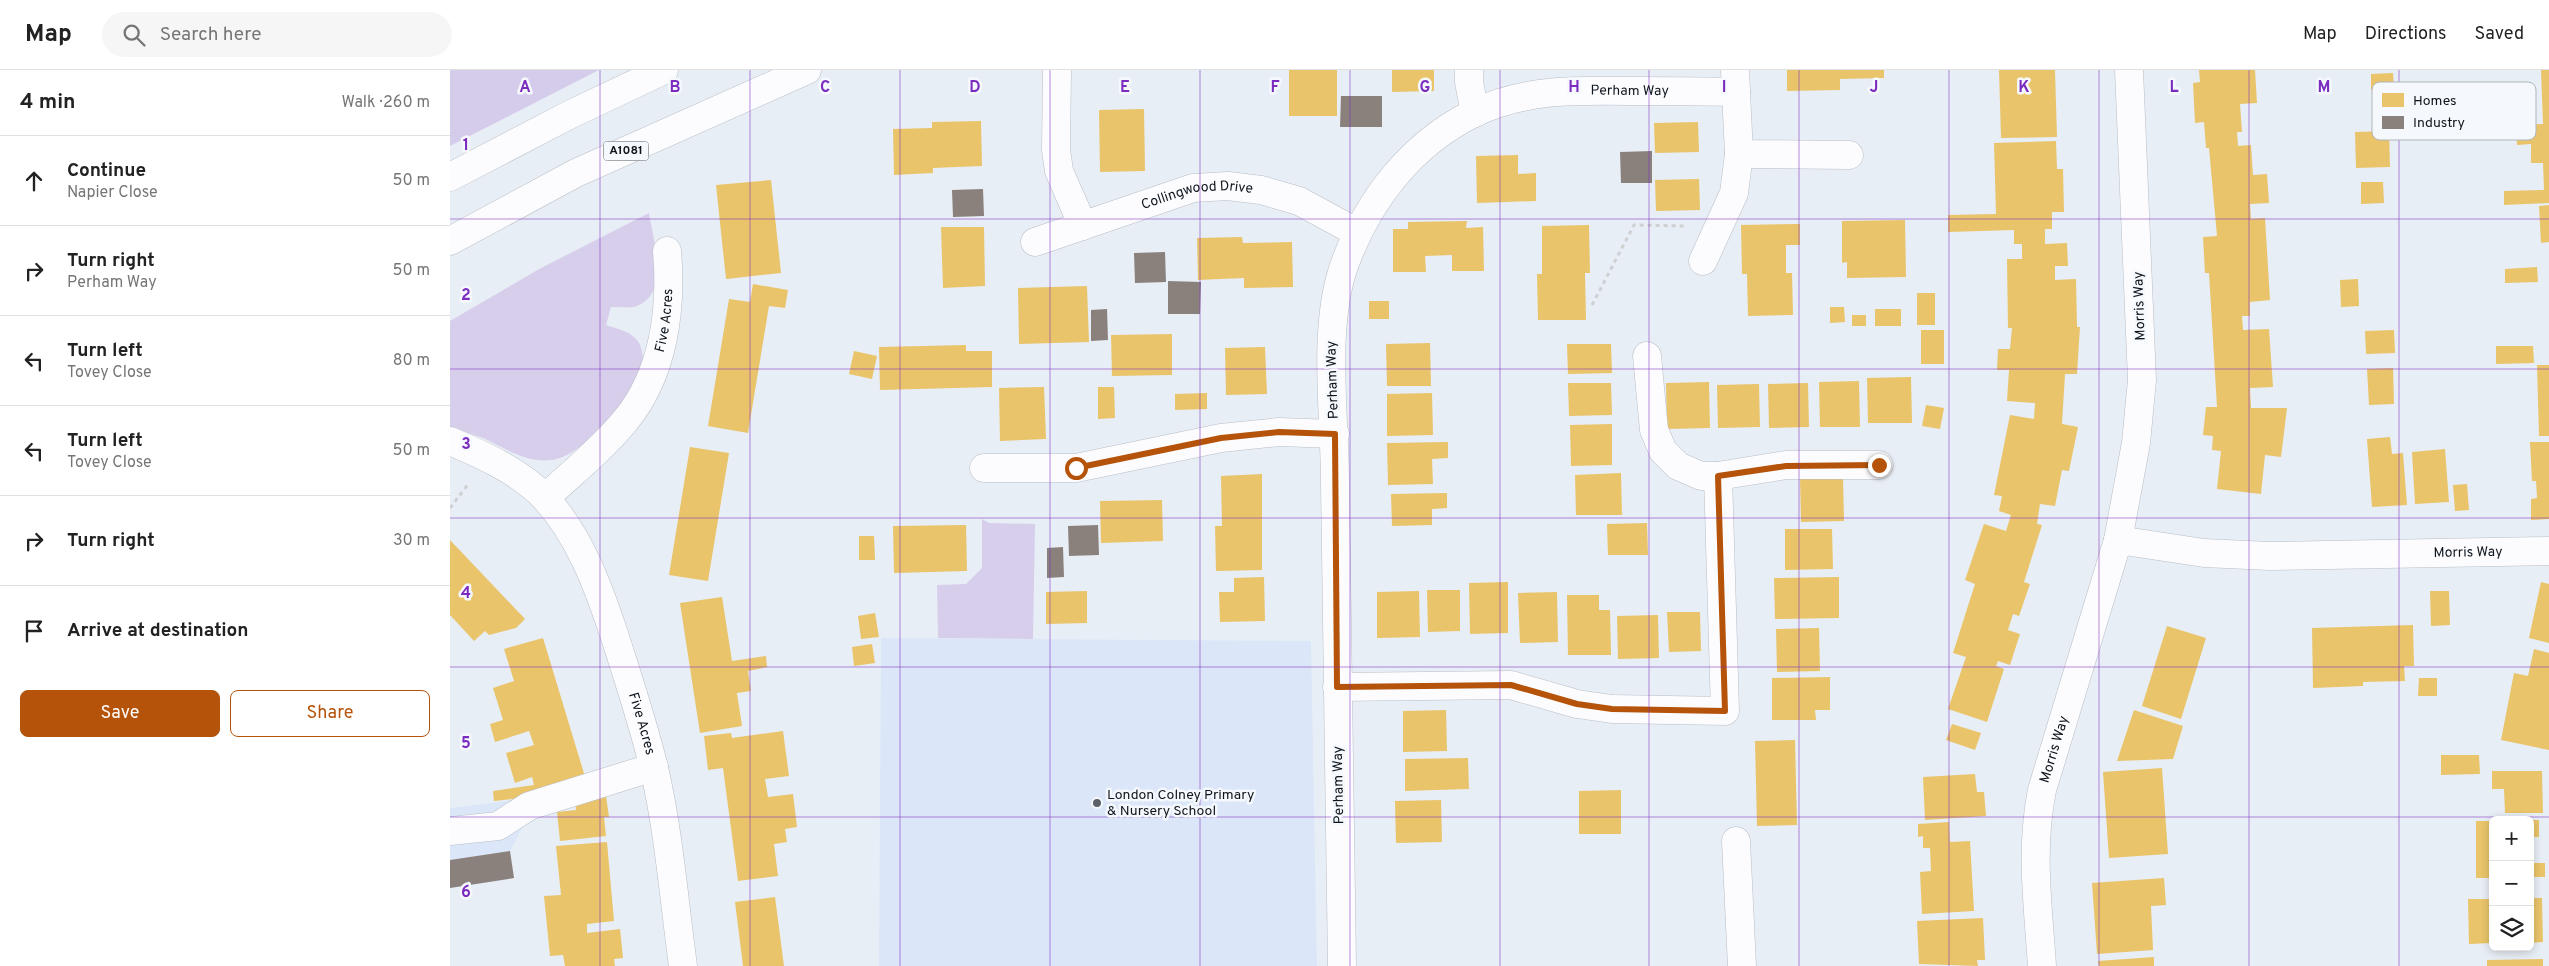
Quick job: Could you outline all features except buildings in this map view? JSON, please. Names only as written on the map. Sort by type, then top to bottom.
[{"type":"street","points":[[450,177],[569,115],[664,70]]},
{"type":"street","name":"A1081","points":[[450,241],[576,173],[807,70]]},
{"type":"street","points":[[1057,70],[1056,150],[1059,171],[1083,226]]},
{"type":"street","points":[[1469,70],[1469,82],[1475,113]]},
{"type":"street","name":"Morris Way","points":[[2042,966],[2034,846],[2036,819],[2042,790],[2118,540],[2136,443],[2142,380],[2129,70]]},
{"type":"street","name":"Perham Way","points":[[1342,966],[1335,434],[1331,336],[1334,306],[1343,268],[1358,233],[1389,180],[1414,154],[1444,131],[1475,113],[1520,97],[1561,90],[1736,81],[1739,154],[1734,193],[1703,261]]},
{"type":"street","points":[[1739,154],[1849,154]]},
{"type":"street","name":"Collingwood Drive","points":[[1035,242],[1193,188],[1228,186],[1261,190],[1299,201],[1358,233]]},
{"type":"street","name":"Five Acres","points":[[545,498],[625,420],[643,391],[655,365],[666,328],[670,285],[667,251]]},
{"type":"street","points":[[1647,356],[1654,430],[1663,451],[1678,466],[1701,476],[1718,476],[1786,466],[1879,465]]},
{"type":"street","points":[[984,468],[1076,468],[1221,438],[1279,432],[1335,434]]},
{"type":"street","name":"Five Acres","points":[[450,441],[489,457],[545,498],[572,533],[600,594],[626,670],[654,768],[666,833],[683,966]]},
{"type":"street","points":[[1337,687],[1511,685],[1577,704],[1612,709],[1725,711],[1718,476]]},
{"type":"street","name":"Morris Way","points":[[2118,540],[2204,553],[2270,556],[2549,551]]},
{"type":"street","points":[[450,831],[498,826],[529,806],[654,768]]},
{"type":"street","points":[[1736,841],[1742,966]]},
{"type":"path","points":[[1592,305],[1634,225],[1719,227]]},
{"type":"shaded area","points":[[450,70],[599,70],[450,146]]},
{"type":"shaded area","points":[[649,213],[657,266],[653,291],[646,301],[634,307],[611,307],[606,325],[624,331],[636,339],[642,351],[642,368],[634,387],[602,427],[576,450],[563,457],[542,460],[524,457],[483,438],[450,427],[450,321],[541,268]]},
{"type":"shaded area","points":[[982,519],[989,523],[1035,524],[1033,639],[938,638],[937,585],[966,584],[982,568]]},
{"type":"shaded area","name":"London Colney Primary & Nursery School","points":[[881,638],[1311,641],[1317,966],[879,966]]},
{"type":"shaded area","points":[[530,798],[530,814],[510,851],[514,878],[450,888],[450,808]]},
{"type":"place","name":"London Colney Primary & Nursery School","points":[[1097,803]]},
{"type":"route","points":[[1076,468],[1221,438],[1279,432],[1335,434],[1337,687],[1511,685],[1577,704],[1612,709],[1725,711],[1718,476],[1786,466],[1879,465]]}]
